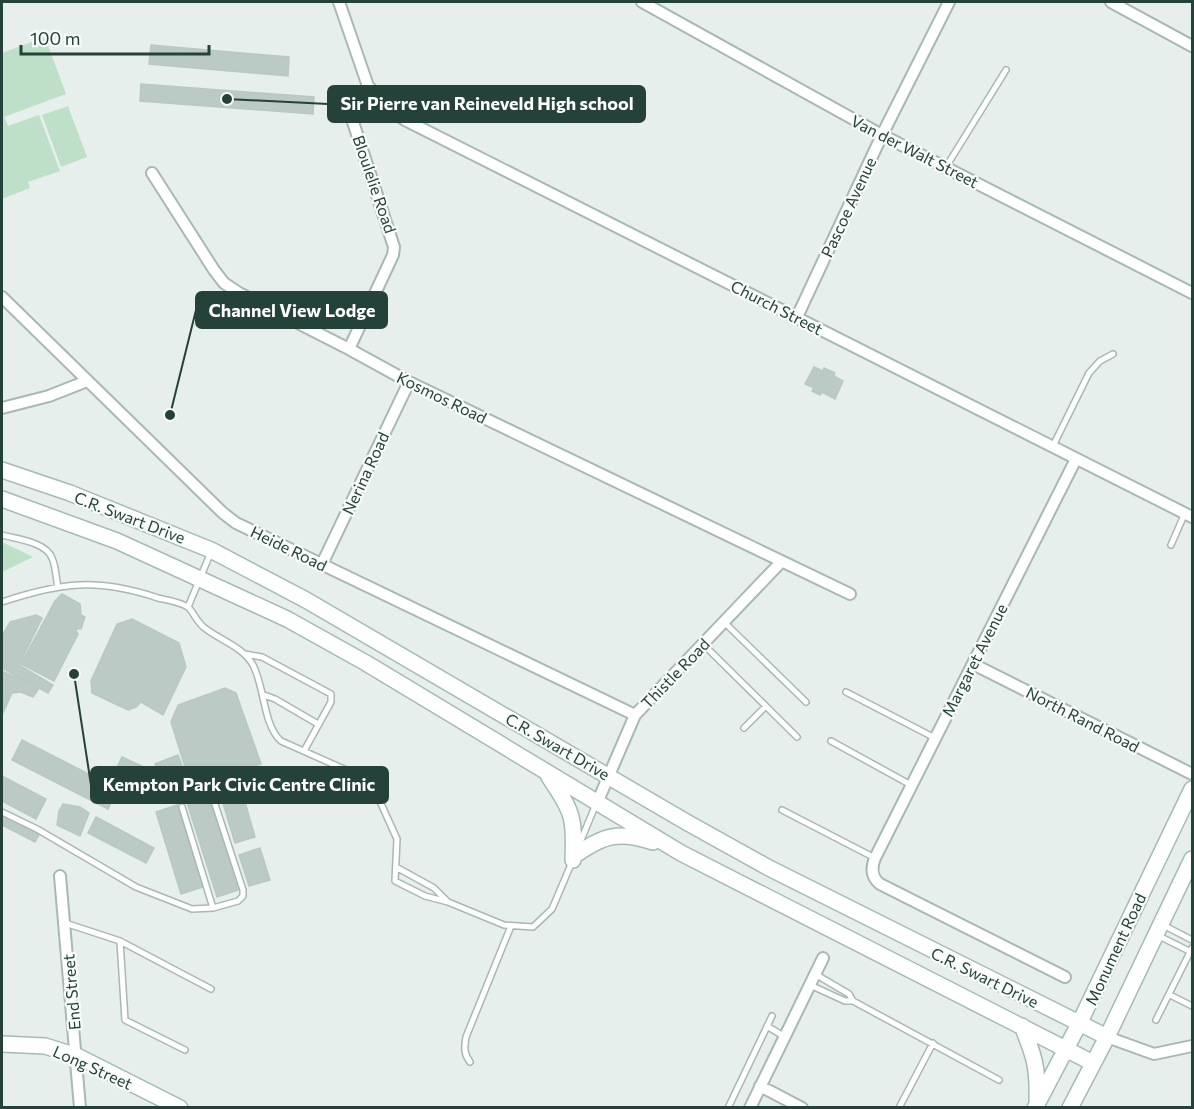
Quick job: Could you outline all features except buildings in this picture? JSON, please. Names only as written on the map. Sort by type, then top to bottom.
[{"type":"main road","name":"C.R. Swart Drive","points":[[2,470],[70,493],[211,550],[306,600],[688,824],[769,868],[1107,1038]]},
{"type":"main road","name":"C.R. Swart Drive","points":[[2,499],[117,541],[287,619],[366,663],[681,853],[1093,1063]]},
{"type":"main road","points":[[543,770],[571,811],[575,828],[574,858]]},
{"type":"main road","name":"Monument Road","points":[[1036,1107],[1192,789]]},
{"type":"main road","points":[[574,858],[597,840],[625,836],[642,838],[681,853]]},
{"type":"main road","name":"Monument Road","points":[[1070,1107],[1107,1038],[1192,859]]},
{"type":"main road","points":[[1022,1026],[1036,1062],[1038,1076],[1036,1107]]},
{"type":"main road","name":"Long Street","points":[[2,1044],[45,1046],[77,1056],[180,1107]]},
{"type":"street","points":[[339,2],[369,86]]},
{"type":"street","name":"Van der Walt Street","points":[[642,2],[882,135],[1192,293]]},
{"type":"street","name":"Pascoe Avenue","points":[[797,317],[882,135],[949,2]]},
{"type":"street","points":[[1111,2],[1192,46]]},
{"type":"street","name":"Church Street","points":[[369,86],[392,111],[405,120],[1189,515]]},
{"type":"street","name":"Bloulelie Road","points":[[349,349],[393,255],[394,247],[353,122],[354,106],[369,86]]},
{"type":"street","name":"Kosmos Road","points":[[152,173],[214,270],[224,283],[239,293],[409,382],[850,594]]},
{"type":"street","name":"Heide Road","points":[[2,297],[223,513],[236,523],[635,716]]},
{"type":"street","points":[[2,408],[49,396],[87,381]]},
{"type":"street","name":"Nerina Road","points":[[322,564],[409,382]]},
{"type":"street","name":"Margaret Avenue","points":[[874,860],[1076,459]]},
{"type":"street","name":"Thistle Road","points":[[597,803],[607,775],[635,716],[781,562]]},
{"type":"street","name":"North Rand Road","points":[[973,664],[1192,774]]},
{"type":"street","points":[[874,860],[874,877],[880,884],[1065,977]]},
{"type":"street","name":"End Street","points":[[60,876],[80,1107]]},
{"type":"street","points":[[750,1107],[823,957]]},
{"type":"street","points":[[1107,1038],[1154,1054],[1192,1046]]},
{"type":"street","points":[[760,1086],[802,1107]]},
{"type":"lane","points":[[946,167],[1006,70]]},
{"type":"lane","points":[[1052,447],[1089,373],[1100,361],[1113,354]]},
{"type":"lane","points":[[1170,545],[1189,515]]},
{"type":"lane","points":[[2,535],[31,542],[45,550],[52,557],[58,587]]},
{"type":"lane","points":[[188,607],[211,550]]},
{"type":"lane","points":[[2,602],[37,590],[79,583],[105,584],[131,589],[188,607],[206,630],[245,654],[262,657],[331,694],[331,702],[304,751]]},
{"type":"lane","points":[[724,622],[806,702]]},
{"type":"lane","points":[[703,644],[797,737]]},
{"type":"lane","points":[[245,654],[255,668],[264,695],[270,726],[275,736],[281,741],[353,773],[373,786],[398,839],[395,881],[425,896],[448,902],[511,926],[533,927],[552,909],[597,803]]},
{"type":"lane","points":[[846,692],[935,738]]},
{"type":"lane","points":[[264,695],[318,724]]},
{"type":"lane","points":[[744,728],[766,706]]},
{"type":"lane","points":[[831,741],[911,785]]},
{"type":"lane","points":[[2,812],[38,829],[136,887],[192,909],[213,908],[238,901],[243,896],[243,890],[213,798]]},
{"type":"lane","points":[[182,807],[213,908]]},
{"type":"lane","points":[[782,810],[874,860]]},
{"type":"lane","points":[[396,867],[434,888],[448,902]]},
{"type":"lane","points":[[65,923],[120,941],[211,989]]},
{"type":"lane","points":[[470,1062],[464,1047],[466,1038],[511,926]]},
{"type":"lane","points":[[1160,930],[1192,940]]},
{"type":"lane","points":[[1156,1020],[1192,950],[1160,930]]},
{"type":"lane","points":[[120,941],[125,1020],[185,1050]]},
{"type":"lane","points":[[815,974],[849,994],[853,1001]]},
{"type":"lane","points":[[810,985],[845,1001],[853,1001],[999,1080]]},
{"type":"lane","points":[[1170,995],[1192,1006]]},
{"type":"lane","points":[[728,1107],[772,1016]]},
{"type":"lane","points":[[766,1026],[785,1037]]},
{"type":"lane","points":[[898,1107],[933,1043]]},
{"type":"green space","points":[[45,37],[66,94],[4,117],[8,126],[39,115],[60,171],[28,182],[30,188],[2,199],[2,53]]},
{"type":"green space","points":[[68,106],[87,157],[61,167],[42,115]]},
{"type":"green space","points":[[2,542],[33,557],[2,572]]},
{"type":"place","name":"Sir Pierre van Reineveld High school","points":[[227,99]]},
{"type":"place","name":"Channel View Lodge","points":[[170,415]]},
{"type":"place","name":"Kempton Park Civic Centre Clinic","points":[[74,674]]}]
